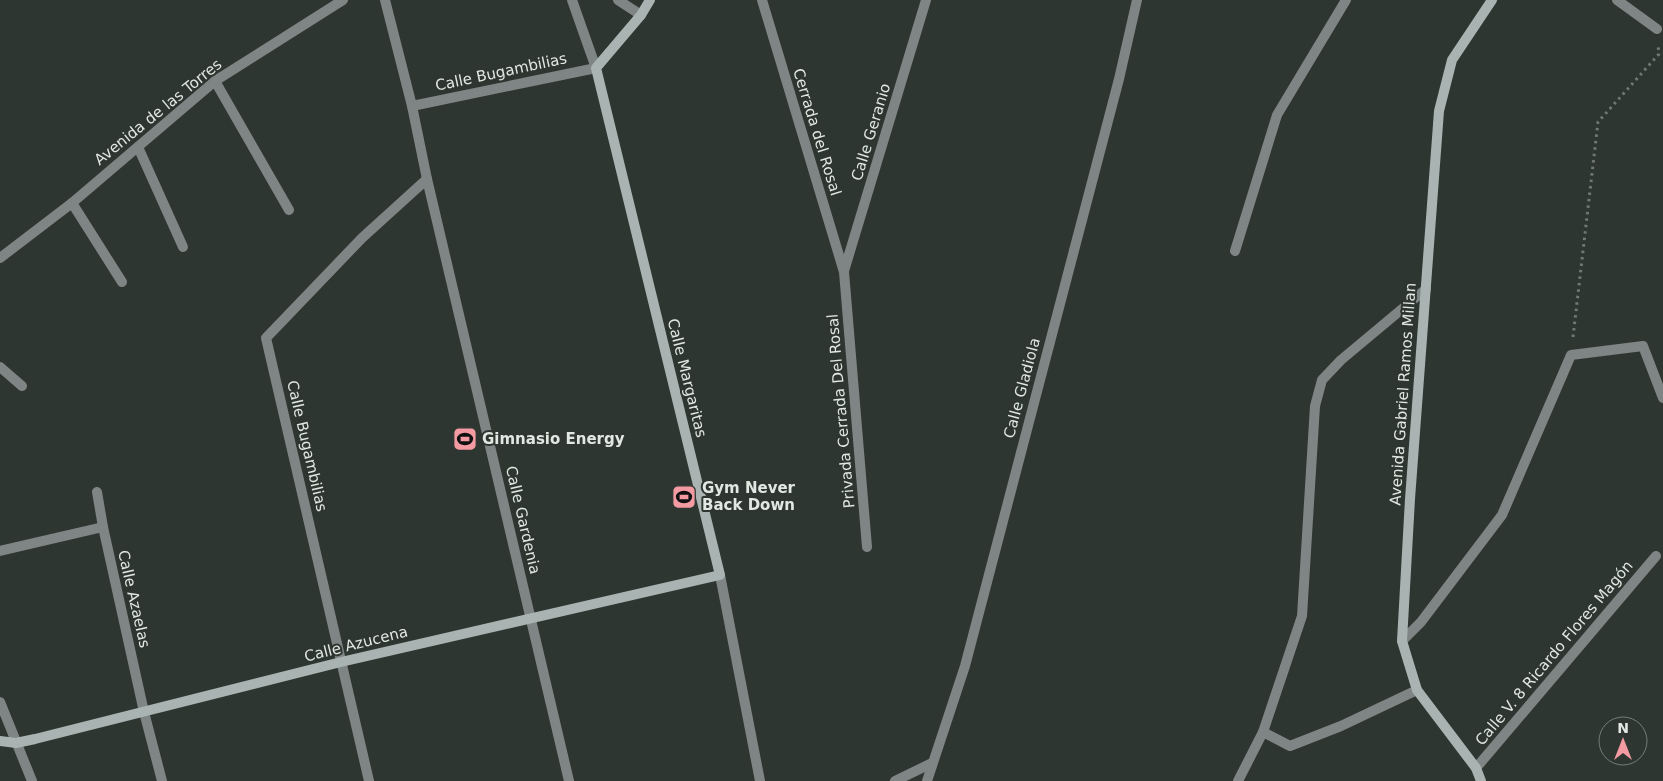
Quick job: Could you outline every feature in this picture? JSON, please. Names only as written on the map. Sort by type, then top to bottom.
[{"type":"street","name":"Avenida de las Torres","points":[[0,258],[72,203],[215,81],[343,0]]},
{"type":"street","points":[[384,0],[412,106],[427,179]]},
{"type":"street","points":[[572,0],[596,68]]},
{"type":"street","points":[[618,0],[641,15]]},
{"type":"street","points":[[596,68],[641,15],[650,0]]},
{"type":"street","name":"Cerrada del Rosal","points":[[762,0],[844,272]]},
{"type":"street","name":"Calle Geranio","points":[[844,272],[926,0]]},
{"type":"street","name":"Calle Gladiola","points":[[927,781],[965,666],[1119,80],[1138,0]]},
{"type":"street","points":[[1236,251],[1277,115],[1346,0]]},
{"type":"street","name":"Avenida Gabriel Ramos Millan","points":[[1481,781],[1476,768],[1417,690],[1402,641],[1410,499],[1439,111],[1452,60],[1492,0]]},
{"type":"street","points":[[1617,0],[1657,29]]},
{"type":"street","name":"Calle Bugambilias","points":[[412,106],[596,68]]},
{"type":"street","name":"Calle Margaritas","points":[[596,68],[720,575],[760,781]]},
{"type":"street","points":[[215,81],[289,210]]},
{"type":"street","points":[[138,147],[183,247]]},
{"type":"street","name":"Calle Bugambilias","points":[[368,781],[266,338],[362,238],[427,179]]},
{"type":"street","name":"Calle Gardenia","points":[[427,179],[569,781]]},
{"type":"street","points":[[72,203],[122,282]]},
{"type":"street","name":"Privada Cerrada Del Rosal","points":[[844,272],[867,547]]},
{"type":"street","points":[[1238,781],[1263,732],[1302,616],[1315,406],[1322,380],[1341,360],[1426,289]]},
{"type":"street","points":[[1402,641],[1421,622],[1502,515],[1571,356],[1643,346],[1663,398]]},
{"type":"street","points":[[0,367],[22,386]]},
{"type":"street","name":"Calle Azaelas","points":[[97,492],[144,712],[162,781]]},
{"type":"street","points":[[0,551],[103,527]]},
{"type":"street","name":"Calle V. 8 Ricardo Flores Magón","points":[[1476,768],[1656,556]]},
{"type":"street","name":"Calle Azucena","points":[[0,741],[16,743],[341,662],[720,575]]},
{"type":"street","points":[[1263,732],[1290,746],[1341,726],[1417,690]]},
{"type":"street","points":[[0,702],[32,781]]},
{"type":"street","points":[[895,781],[932,764]]},
{"type":"path","points":[[1571,356],[1598,122],[1659,54],[1657,29]]},
{"type":"place","name":"Gimnasio Energy","points":[[465,439]]},
{"type":"place","name":"Gym Never Back Down","points":[[684,497]]}]
